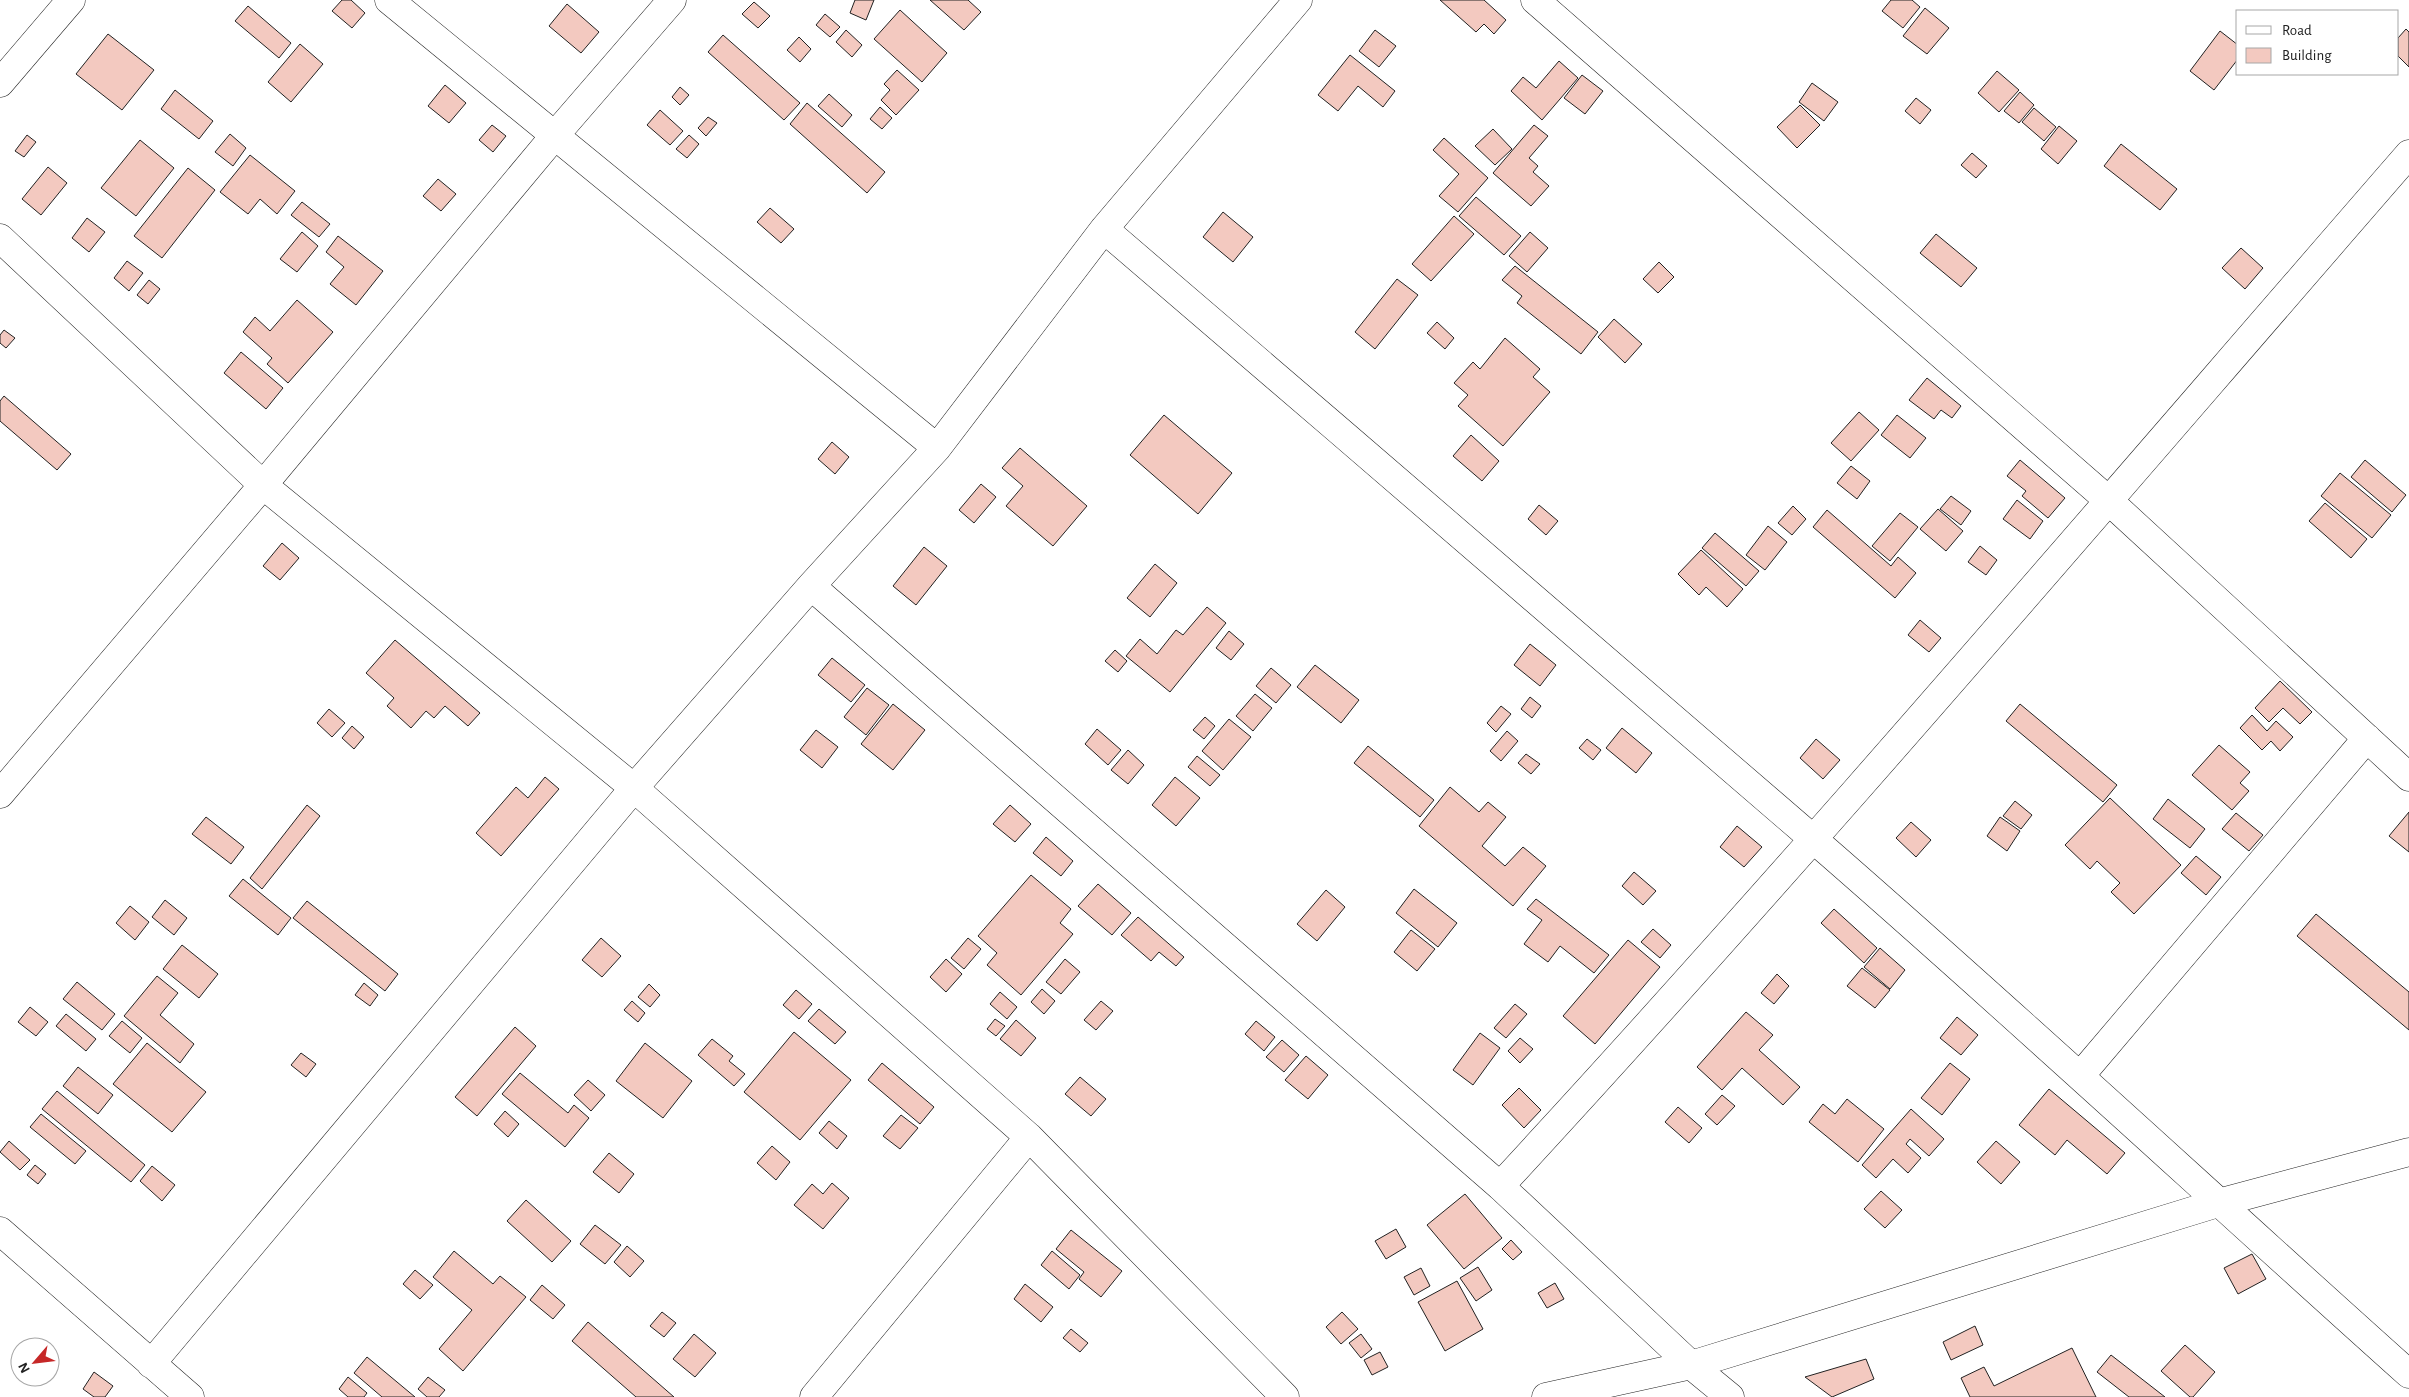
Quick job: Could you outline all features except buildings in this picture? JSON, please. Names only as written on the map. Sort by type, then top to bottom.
[{"type":"street","points":[[0,83],[71,0]]},
{"type":"street","points":[[389,0],[556,134],[937,448]]},
{"type":"street","points":[[0,794],[263,485],[556,134],[672,0]]},
{"type":"street","points":[[151,1364],[634,788],[811,586],[937,448],[1104,229],[1298,0]]},
{"type":"street","points":[[1535,0],[2108,500],[2409,777]]},
{"type":"street","points":[[1500,1186],[1637,1038],[1814,839],[2409,154]]},
{"type":"street","points":[[1104,229],[1814,839],[2080,1076],[2409,1374]]},
{"type":"street","points":[[0,238],[263,485],[634,788],[1029,1136],[1285,1397]]},
{"type":"street","points":[[811,586],[1500,1186],[1691,1365],[1730,1397]]},
{"type":"street","points":[[2080,1076],[2367,738]]},
{"type":"street","points":[[814,1397],[1029,1136]]},
{"type":"street","points":[[1546,1397],[1691,1365],[2218,1203],[2409,1152]]},
{"type":"street","points":[[0,1231],[190,1397]]}]
